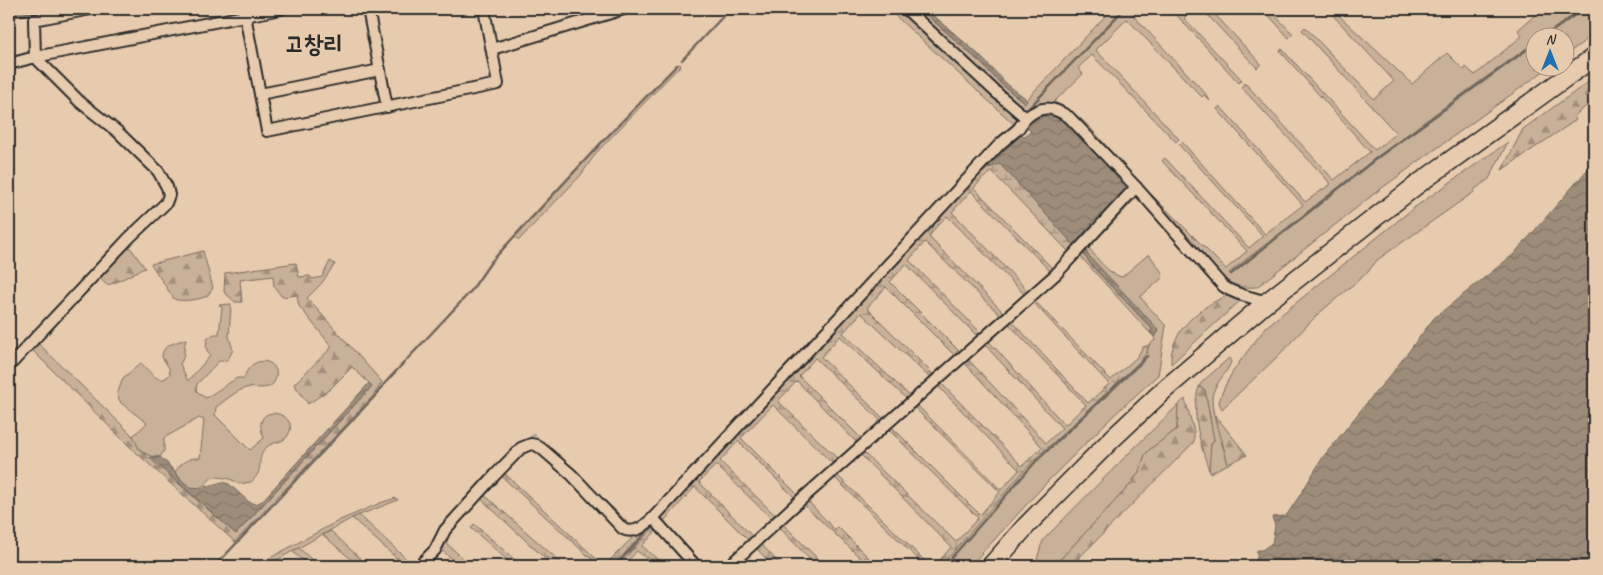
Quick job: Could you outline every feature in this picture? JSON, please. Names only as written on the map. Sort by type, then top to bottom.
[{"type":"highway","points":[[991,566],[1026,526],[1111,440],[1164,390],[1267,302],[1418,184],[1594,57]]},
{"type":"street","points":[[9,366],[129,238],[166,203],[169,195],[164,179],[158,171],[118,132],[80,102],[35,57],[34,20],[91,9]]},
{"type":"street","points":[[9,64],[245,12],[281,9]]},
{"type":"street","points":[[368,9],[387,107]]},
{"type":"street","points":[[245,12],[267,131],[498,84],[484,9]]},
{"type":"street","points":[[492,49],[624,9]]},
{"type":"street","points":[[906,9],[1026,118]]},
{"type":"street","points":[[260,94],[380,70]]},
{"type":"street","points":[[419,566],[436,550],[445,530],[494,475],[521,448],[531,444],[542,448],[572,475],[623,529],[628,531],[637,530],[653,518],[1000,144],[1018,129],[1026,118],[1041,108],[1050,108],[1070,117],[1136,187],[1223,286],[1231,292],[1267,302]]},
{"type":"street","points":[[729,566],[1056,274],[1136,187]]},
{"type":"street","points":[[653,518],[696,566]]},
{"type":"green space","points":[[38,9],[56,9],[9,18],[9,15]]},
{"type":"green space","points":[[888,9],[899,9],[1019,121],[1016,126]]},
{"type":"green space","points":[[913,9],[920,9],[981,63],[1001,84],[1025,103],[1112,9],[1123,9],[1030,108],[1125,9],[1137,9],[1132,14],[1205,93],[1210,101],[1204,95],[1202,97],[1127,19],[1096,50],[1179,139],[1176,142],[1092,55],[1078,68],[1083,74],[1054,102],[1065,107],[1084,122],[1125,168],[1123,169],[1074,117],[1029,111],[1016,104]]},
{"type":"green space","points":[[1171,9],[1194,9],[1184,18],[1242,80],[1239,83]]},
{"type":"green space","points":[[1202,9],[1210,9],[1261,64],[1257,68]]},
{"type":"green space","points":[[1263,9],[1269,9],[1293,34],[1289,38]]},
{"type":"green space","points":[[1327,9],[1332,9],[1412,84],[1447,53],[1464,70],[1466,67],[1475,75],[1522,36],[1518,30],[1542,9],[1554,9],[1561,14],[1567,9],[1581,9],[1555,28],[1526,28],[1526,48],[1377,157],[1229,273],[1231,275],[1378,158],[1526,51],[1526,78],[1534,78],[1379,190],[1257,287],[1237,286],[1220,276],[1142,187],[1141,184],[1226,269],[1247,251],[1162,161],[1165,158],[1249,248],[1263,236],[1179,145],[1182,142],[1265,234],[1303,205],[1217,109],[1220,106],[1305,202],[1331,184],[1241,87],[1245,83],[1334,180],[1370,152],[1280,51],[1282,49],[1375,150],[1396,133],[1302,30],[1305,27],[1374,99],[1394,81]]},
{"type":"green space","points":[[1584,9],[1594,9],[1594,34],[1576,48],[1576,28],[1557,28]]},
{"type":"green space","points":[[679,64],[681,65],[596,153],[581,175],[519,240],[515,237],[600,145]]},
{"type":"green space","points":[[1594,78],[1594,100],[1574,116],[1576,120],[1502,170],[1523,129]]},
{"type":"green space","points":[[1044,110],[1060,114],[1129,184],[1129,189],[1075,249],[1079,239],[1091,224],[1116,176],[1078,135],[1059,118],[1047,114]]},
{"type":"green space","points":[[1508,142],[1489,179],[1474,190],[1474,192],[1377,260],[1368,272],[1318,314],[1276,358],[1222,409],[1219,403],[1232,373],[1266,327],[1415,207]]},
{"type":"green space","points":[[1000,164],[1075,246],[1071,254],[992,172],[974,188],[1055,271],[1052,273],[971,191],[952,212],[1030,293],[1026,296],[947,216],[929,237],[1005,314],[1002,317],[925,242],[909,260],[983,335],[979,338],[906,264],[890,282],[962,354],[957,358],[886,287],[867,308],[936,377],[932,380],[861,313],[843,333],[912,398],[909,401],[840,336],[821,357],[886,421],[884,424],[815,358],[799,376],[864,441],[859,445],[797,381],[778,401],[841,462],[836,467],[773,405],[741,438],[801,498],[798,501],[738,441],[720,461],[779,519],[775,522],[716,465],[699,482],[755,539],[751,543],[695,487],[664,521],[661,517],[973,181],[988,168]]},
{"type":"green space","points":[[1135,193],[1140,196],[1089,248],[1104,266],[1112,273],[1122,277],[1149,254],[1163,274],[1161,279],[1140,297],[1166,326],[1158,375],[1113,416],[1050,479],[970,566],[945,566],[1036,462],[1141,364],[1149,354],[1147,352],[1149,345],[1155,340],[1154,337],[1159,332],[1087,254],[1086,247]]},
{"type":"green space","points":[[127,243],[145,268],[107,285],[97,276]]},
{"type":"green space","points":[[203,251],[213,288],[205,297],[186,300],[174,299],[151,264]]},
{"type":"green space","points":[[1082,252],[1092,266],[1152,329],[1150,333],[1079,255]]},
{"type":"green space","points":[[330,261],[335,264],[321,284],[307,298],[382,382],[374,395],[235,542],[129,446],[29,347],[36,341],[133,436],[139,449],[236,534],[372,386],[352,367],[329,390],[308,404],[294,384],[332,347],[299,306],[297,295],[282,297],[274,286],[273,276],[240,280],[242,302],[235,302],[224,292],[225,273],[296,263],[299,277],[310,276],[312,279],[322,277]]},
{"type":"green space","points":[[1230,295],[1242,299],[1171,364],[1175,341],[1181,330],[1208,305]]},
{"type":"green space","points":[[1032,298],[1111,380],[1136,358],[1143,347],[1149,345],[1147,352],[1137,365],[1031,463],[941,566],[935,566],[951,547],[859,453],[862,451],[956,542],[978,518],[887,428],[890,425],[980,515],[1000,492],[912,405],[915,403],[1001,490],[1019,470],[936,384],[939,381],[1022,466],[1042,447],[962,360],[966,357],[1046,443],[1062,428],[982,342],[986,338],[1065,425],[1086,405],[1006,321],[1009,318],[1088,403],[1109,384],[1031,300]]},
{"type":"green space","points":[[231,304],[229,337],[233,350],[228,359],[219,361],[197,384],[196,390],[206,398],[237,378],[244,378],[253,364],[264,361],[270,363],[276,371],[276,377],[271,386],[247,388],[239,391],[216,407],[215,415],[250,450],[264,438],[261,426],[263,418],[269,414],[283,416],[289,421],[290,428],[285,439],[266,447],[262,454],[258,474],[251,482],[239,484],[227,478],[213,477],[203,486],[193,488],[186,484],[175,472],[185,461],[192,458],[200,458],[204,420],[199,418],[164,438],[164,451],[160,457],[151,456],[139,449],[133,436],[147,423],[121,403],[117,395],[123,378],[141,363],[158,379],[166,378],[170,374],[169,368],[162,357],[164,349],[186,339],[183,358],[180,364],[188,381],[210,356],[206,348],[207,339],[214,334],[219,334],[222,307],[219,305]]},
{"type":"green space","points":[[1229,358],[1231,362],[1219,381],[1212,399],[1214,417],[1228,464],[1210,473],[1209,456],[1214,440],[1205,390],[1199,387],[1202,382]]},
{"type":"green space","points":[[1199,387],[1205,390],[1214,440],[1211,444],[1209,470],[1196,418]]},
{"type":"green space","points":[[1185,399],[1194,431],[1194,442],[1071,566],[1054,566],[1130,485],[1139,472],[1145,455],[1149,450],[1177,429],[1178,405]]},
{"type":"green space","points":[[1178,405],[1177,429],[1149,450],[1145,455],[1139,472],[1130,485],[1054,566],[1034,566],[1044,539]]},
{"type":"green space","points":[[1215,415],[1247,455],[1228,464]]},
{"type":"green space","points":[[534,434],[633,527],[628,527],[527,440]]},
{"type":"green space","points":[[502,471],[604,566],[599,566],[499,474]]},
{"type":"green space","points":[[836,474],[930,566],[925,566],[833,476]]},
{"type":"green space","points":[[481,492],[565,566],[553,566],[478,496]]},
{"type":"green space","points":[[396,498],[398,500],[352,518],[266,566],[255,566],[338,521]]},
{"type":"green space","points":[[807,500],[835,530],[838,527],[877,566],[869,566],[803,504]]},
{"type":"green space","points":[[359,515],[414,566],[405,566],[352,518]]},
{"type":"green space","points":[[782,523],[825,566],[816,566],[778,526]]},
{"type":"green space","points":[[474,524],[522,566],[514,566],[471,528]]},
{"type":"green space","points":[[649,527],[613,566],[604,566],[638,532]]},
{"type":"green space","points":[[653,528],[656,531],[642,546],[665,566],[656,566],[637,551],[625,566],[617,566]]},
{"type":"green space","points":[[331,531],[368,566],[359,566],[323,535]]},
{"type":"green space","points":[[443,540],[471,566],[460,566],[439,548]]},
{"type":"green space","points":[[760,543],[782,566],[773,566],[755,547]]},
{"type":"green space","points":[[299,548],[319,566],[309,566],[292,551]]},
{"type":"water","points":[[920,9],[926,9],[978,54],[1008,85],[1027,101],[1025,103],[1001,84],[981,63]]},
{"type":"water","points":[[1044,110],[1047,114],[1055,116],[1077,133],[1125,187],[1120,196],[1091,224],[1075,246],[1000,164],[979,173],[1021,135],[1025,137],[1031,131],[1028,129],[1037,116],[1041,115],[1039,111]]},
{"type":"water","points":[[1594,162],[1594,566],[1252,566],[1257,558],[1257,550],[1262,550],[1272,543],[1275,526],[1272,517],[1286,516],[1323,457],[1390,376],[1434,318],[1514,254]]},
{"type":"water","points":[[1086,247],[1087,254],[1159,330],[1154,337],[1150,333],[1152,329],[1092,266],[1082,252]]},
{"type":"water","points":[[369,383],[372,386],[236,534],[150,457],[160,457],[190,487],[201,488],[222,482],[229,484],[249,502],[256,504],[262,501]]},
{"type":"waterway","points":[[9,17],[49,9]]},
{"type":"waterway","points":[[682,60],[730,9]]},
{"type":"waterway","points":[[1029,108],[1124,9]]},
{"type":"waterway","points":[[1557,28],[1583,9]]},
{"type":"waterway","points":[[1231,274],[1378,157],[1526,50]]},
{"type":"waterway","points":[[215,566],[471,291],[491,262],[523,227],[677,65]]},
{"type":"waterway","points":[[1004,106],[1019,119]]},
{"type":"waterway","points":[[716,457],[957,197]]},
{"type":"waterway","points":[[944,566],[1036,461],[1147,356]]},
{"type":"waterway","points":[[615,566],[652,526]]},
{"type":"district","name":"고창리","points":[[314,44]]}]
